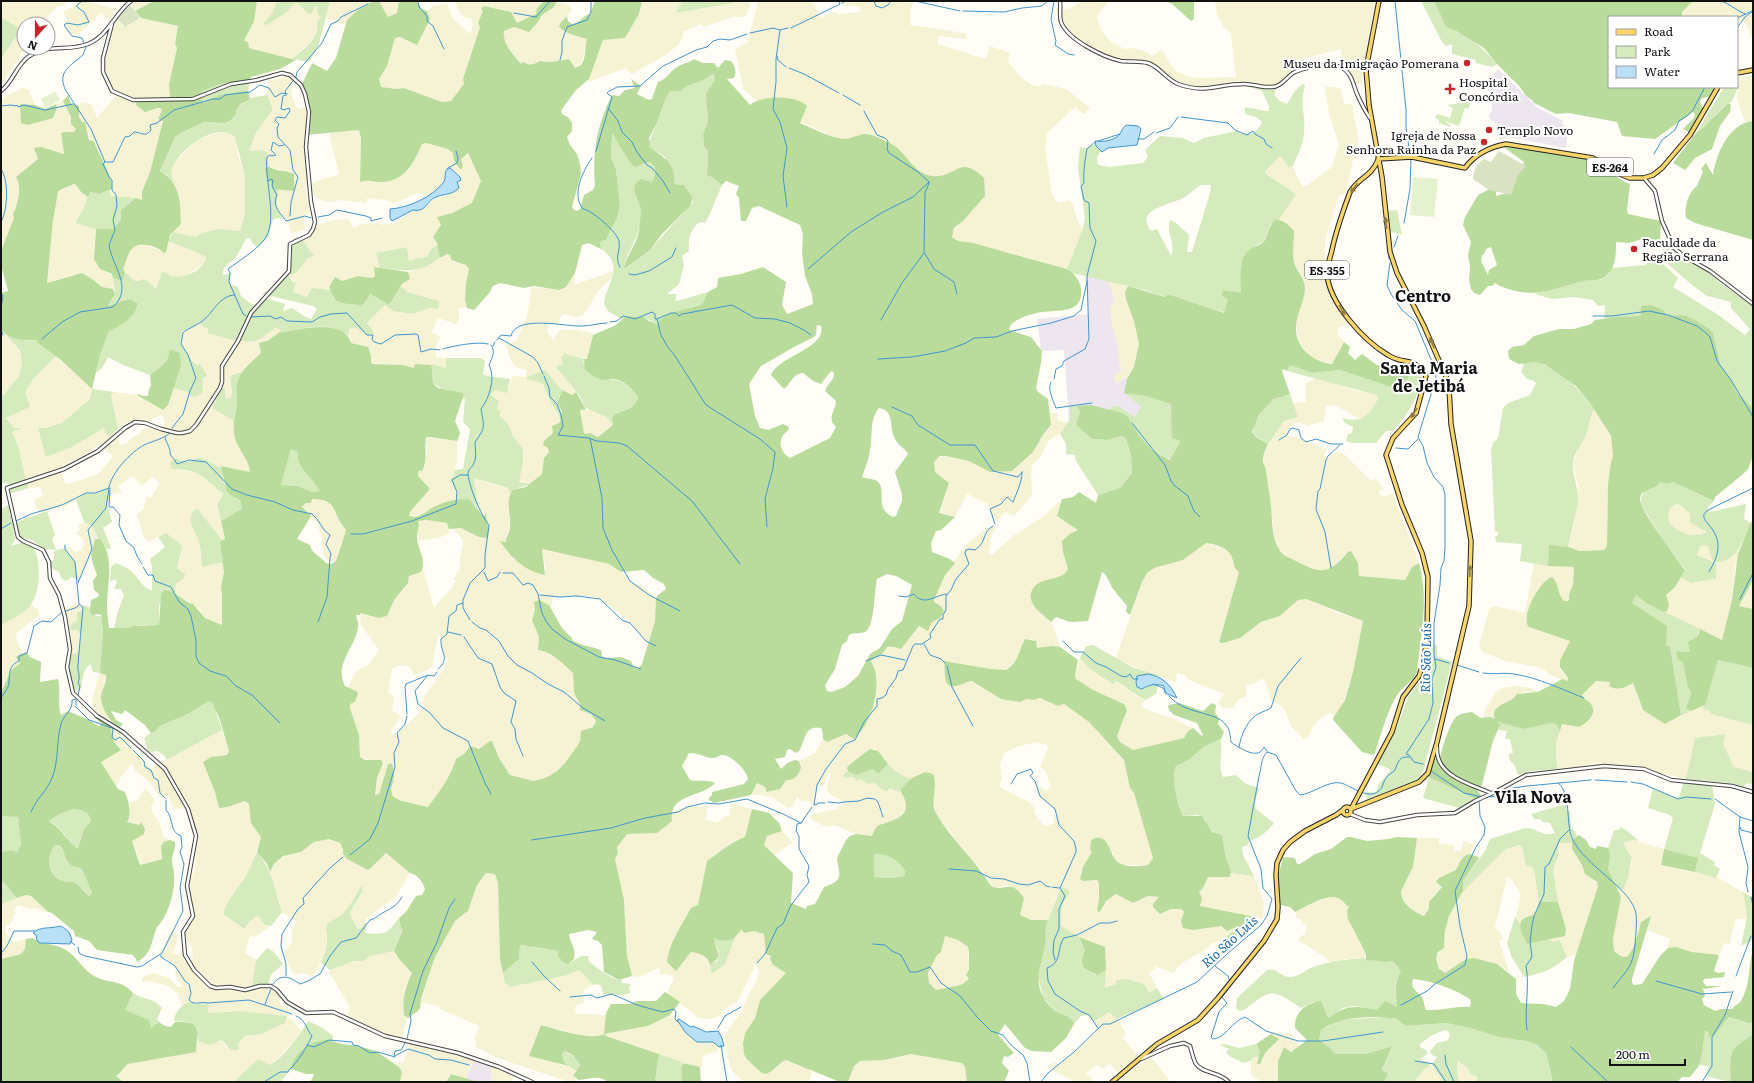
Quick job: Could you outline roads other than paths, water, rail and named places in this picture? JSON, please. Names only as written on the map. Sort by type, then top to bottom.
[{"type":"main road","points":[[1345,815],[1345,808],[1351,809],[1419,782],[1428,773],[1437,742],[1470,593],[1471,541],[1450,424],[1448,379],[1392,262],[1366,66],[1379,1]]},
{"type":"main road","points":[[1738,73],[1753,70]]},
{"type":"main road","name":"ES-264","points":[[1378,159],[1412,157],[1465,168],[1474,157],[1493,147],[1506,144],[1593,158],[1626,176],[1644,178],[1652,175],[1662,168],[1690,135],[1717,88]]},
{"type":"main road","name":"ES-355","points":[[1336,816],[1350,814],[1354,803],[1392,732],[1404,697],[1419,676],[1424,664],[1427,639],[1428,577],[1422,553],[1387,463],[1386,455],[1394,438],[1416,413],[1426,376],[1416,363],[1388,356],[1354,325],[1344,314],[1335,297],[1327,273],[1335,234],[1350,192],[1359,181],[1372,171],[1378,159]]},
{"type":"main road","points":[[1372,171],[1381,173]]},
{"type":"main road","name":"ES-355","points":[[1112,1082],[1157,1044],[1198,1020],[1218,998],[1264,941],[1277,919],[1277,863],[1283,850],[1290,842],[1305,831],[1336,816],[1345,808],[1354,803]]},
{"type":"street","points":[[131,1],[120,11],[112,24],[103,58],[103,72],[111,89],[122,96],[138,100],[172,98],[186,100],[193,99],[231,84],[257,80],[285,73],[293,76],[301,85],[305,94],[309,112],[306,141],[310,193],[314,219],[313,229],[307,237],[290,244],[289,271],[251,313],[238,341],[222,366],[222,382],[220,388],[196,425],[190,431],[182,434],[145,423],[135,422],[129,425],[110,442],[84,459],[59,472],[10,486],[7,490],[18,537],[22,541],[42,550],[49,562],[50,578],[59,595],[66,617],[70,649],[67,667],[73,693],[97,716],[123,732],[165,769],[188,809],[196,836],[188,886],[193,916],[183,934],[186,958],[207,985],[212,987],[247,990],[260,986],[274,987],[287,1002],[306,1013],[333,1012],[385,1036],[458,1053],[492,1064],[532,1082]]},
{"type":"street","points":[[1060,1],[1061,20],[1069,34],[1093,49],[1113,58],[1151,64],[1173,82],[1196,89],[1242,84],[1274,87],[1300,70],[1336,65],[1347,71],[1352,78],[1359,98],[1372,120]]},
{"type":"street","points":[[1,91],[8,85],[21,64],[32,55],[44,49],[88,44],[112,24]]},
{"type":"street","points":[[1644,178],[1655,191],[1662,221],[1674,248],[1684,256],[1710,270],[1753,304]]},
{"type":"street","points":[[1437,742],[1437,750],[1440,759],[1452,776],[1491,793]]},
{"type":"street","points":[[1350,814],[1365,820],[1380,822],[1417,815],[1450,814],[1460,811],[1475,801],[1526,775],[1604,766],[1644,770],[1671,780],[1732,786],[1753,792]]},
{"type":"street","points":[[1137,1060],[1170,1046],[1184,1043],[1190,1046],[1194,1059],[1199,1068],[1221,1074],[1230,1082]]},
{"type":"water","points":[[1127,125],[1138,126],[1141,129],[1137,145],[1108,148],[1102,152],[1096,146],[1095,141],[1106,141],[1113,139],[1119,135],[1123,128]]},
{"type":"water","points":[[448,168],[460,177],[461,180],[457,182],[459,188],[456,191],[439,196],[433,199],[421,210],[413,210],[392,221],[390,218],[390,209],[412,204],[433,193],[443,183]]},
{"type":"water","points":[[1148,674],[1158,677],[1166,682],[1177,698],[1165,693],[1164,686],[1161,685],[1147,686],[1142,689],[1137,687],[1137,676]]},
{"type":"water","points":[[60,926],[69,933],[72,940],[70,944],[40,943],[37,941],[36,935],[33,933],[42,928]]},
{"type":"water","points":[[679,1019],[691,1027],[693,1026],[706,1032],[718,1031],[724,1046],[719,1047],[713,1042],[697,1042],[686,1033],[677,1020]]},
{"type":"waterway","points":[[82,1],[76,6],[84,12],[89,22],[78,25],[67,23],[64,25],[72,36],[82,38],[84,43]]},
{"type":"waterway","points":[[418,1],[419,7],[427,16],[427,21],[433,26],[444,49]]},
{"type":"waterway","points":[[514,13],[536,17],[550,1]]},
{"type":"waterway","points":[[560,60],[562,41],[567,27],[587,20],[591,12],[591,1]]},
{"type":"waterway","points":[[791,28],[840,4],[839,1]]},
{"type":"waterway","points":[[874,1],[876,6],[882,8],[888,5],[891,1]]},
{"type":"waterway","points":[[915,1],[960,11]]},
{"type":"waterway","points":[[963,11],[1004,12],[1042,6],[1048,1]]},
{"type":"waterway","points":[[1054,1],[1051,19],[1056,41],[1055,45],[1068,54],[1074,55]]},
{"type":"waterway","name":"Rio São Luís","points":[[1395,1],[1406,110],[1406,128],[1410,155]]},
{"type":"waterway","points":[[1721,1],[1745,14]]},
{"type":"waterway","points":[[296,77],[297,72],[322,43],[331,24],[338,21],[341,17],[368,4]]},
{"type":"waterway","points":[[1738,18],[1752,11]]},
{"type":"waterway","points":[[1738,27],[1745,17],[1753,11]]},
{"type":"waterway","points":[[750,33],[773,28],[780,30],[788,28]]},
{"type":"waterway","points":[[780,30],[776,59],[776,82],[773,109],[780,122],[787,148],[783,176],[787,207]]},
{"type":"waterway","points":[[596,151],[612,97],[607,93],[608,92],[617,87],[640,86],[663,66],[696,50],[707,47],[713,41],[720,39],[730,40],[747,34]]},
{"type":"waterway","points":[[42,339],[62,322],[80,312],[113,307],[119,300],[122,292],[120,277],[109,245],[115,230],[113,220],[117,206],[116,195],[112,190],[112,180],[103,164],[105,162],[91,129],[63,84],[63,78],[66,70],[83,55],[86,47]]},
{"type":"waterway","points":[[777,56],[778,60],[786,67]]},
{"type":"waterway","points":[[789,68],[804,74],[839,93]]},
{"type":"waterway","points":[[286,94],[285,91],[293,81]]},
{"type":"waterway","points":[[105,162],[113,162],[125,137],[130,136],[134,132],[147,134],[151,130],[150,125],[157,123],[174,110],[213,99],[220,99],[225,95],[250,92],[260,85],[269,88],[275,97],[282,93],[287,94]]},
{"type":"waterway","points":[[1654,154],[1662,140],[1675,130],[1679,121],[1693,110],[1704,88]]},
{"type":"waterway","points":[[286,95],[283,96],[281,109],[284,110],[289,108],[290,111],[285,118],[277,117],[275,120],[279,124],[277,128],[278,137],[290,150],[293,170],[298,177],[291,202],[290,216]]},
{"type":"waterway","points":[[843,95],[860,105]]},
{"type":"waterway","points":[[1,106],[17,105],[18,107],[24,105],[45,110],[73,104]]},
{"type":"waterway","points":[[608,108],[618,121],[622,132],[632,142],[637,152],[647,165],[652,168],[663,181],[670,193]]},
{"type":"waterway","points":[[864,111],[877,135],[888,141],[887,149],[889,153],[918,172],[929,182]]},
{"type":"waterway","points":[[1156,133],[1170,128],[1178,117]]},
{"type":"waterway","points":[[1181,117],[1228,123],[1235,130],[1247,135],[1253,131],[1255,134],[1264,139],[1266,144],[1272,148]]},
{"type":"waterway","points":[[1138,139],[1144,139],[1154,132]]},
{"type":"waterway","points":[[1098,141],[1120,134]]},
{"type":"waterway","points":[[246,316],[243,314],[229,282],[230,273],[228,269],[256,248],[264,240],[268,232],[271,212],[267,157],[270,155],[276,155],[271,150],[273,142],[279,146],[284,145]]},
{"type":"waterway","points":[[1054,379],[1056,369],[1062,366],[1064,361],[1085,349],[1089,339],[1087,276],[1096,241],[1090,228],[1089,203],[1084,200],[1081,186],[1084,183],[1084,166],[1087,149],[1095,142]]},
{"type":"waterway","points":[[448,168],[457,163],[458,158],[456,151]]},
{"type":"waterway","points":[[592,158],[582,176],[578,190],[578,197],[583,209],[598,217],[614,232],[619,241],[618,263],[620,267]]},
{"type":"waterway","name":"Rio São Luís","points":[[1404,223],[1410,189],[1411,158]]},
{"type":"waterway","points":[[1,169],[4,174],[7,195],[5,210],[1,222]]},
{"type":"waterway","points":[[268,181],[271,179],[273,180],[272,186],[277,195],[275,203],[279,212],[286,221],[305,216],[311,218]]},
{"type":"waterway","points":[[808,269],[851,232],[883,212],[913,197],[929,182]]},
{"type":"waterway","points":[[929,183],[925,193],[924,252],[934,269],[954,282],[957,294]]},
{"type":"waterway","points":[[318,217],[329,215],[337,210],[366,216],[371,218],[371,221],[382,218]]},
{"type":"waterway","name":"Rio São Luís","points":[[1394,247],[1398,236]]},
{"type":"waterway","points":[[629,274],[635,275],[649,271],[672,257],[676,248]]},
{"type":"waterway","points":[[881,320],[902,283],[924,253]]},
{"type":"waterway","name":"Rio São Luís","points":[[1390,263],[1387,285],[1391,294],[1402,310],[1415,321],[1435,369],[1436,378],[1418,437],[1423,446],[1427,463],[1434,477],[1443,487],[1445,495],[1444,561],[1441,568],[1434,623],[1434,654],[1436,667],[1432,679],[1433,703],[1429,719],[1406,754],[1409,755],[1414,762],[1423,764]]},
{"type":"waterway","points":[[878,359],[912,357],[945,351],[966,343],[974,338],[996,337],[1012,331],[1051,323],[1074,316],[1081,310],[1087,281]]},
{"type":"waterway","points":[[1,292],[3,297],[1,307]]},
{"type":"waterway","points":[[172,428],[183,414],[190,391],[196,378],[188,355],[181,344],[183,333],[205,319],[220,301],[229,296],[235,295]]},
{"type":"waterway","points":[[657,319],[671,313],[676,313],[679,316],[682,314],[732,305],[755,318],[775,319],[790,323],[811,335]]},
{"type":"waterway","points":[[1593,316],[1612,316],[1649,311],[1668,315],[1697,326],[1710,337],[1717,361],[1731,380],[1753,417]]},
{"type":"waterway","points":[[610,322],[617,321],[623,316],[635,319],[652,312],[655,314],[655,319],[657,319],[661,335],[667,346],[706,405],[760,439],[775,452],[773,468],[765,499],[767,527]]},
{"type":"waterway","points":[[251,317],[270,316],[276,319],[281,317],[287,321],[312,322],[320,317],[331,314],[347,313],[367,335],[373,335],[372,339],[374,342],[381,344],[395,335],[416,334],[418,335],[421,352],[431,349],[440,350]]},
{"type":"waterway","points":[[497,340],[501,335],[511,336],[515,329],[522,325],[532,323],[575,326],[589,326],[607,323]]},
{"type":"waterway","points":[[1,330],[3,335]]},
{"type":"waterway","points":[[499,338],[533,357],[538,363],[543,374]]},
{"type":"waterway","points":[[493,346],[495,342]]},
{"type":"waterway","points":[[443,349],[472,343],[488,344]]},
{"type":"waterway","points":[[470,620],[463,608],[463,600],[470,583],[485,568],[485,555],[489,525],[482,515],[476,501],[468,474],[475,461],[475,442],[483,430],[481,409],[491,388],[492,376],[489,365],[493,353],[491,345]]},
{"type":"waterway","points":[[544,376],[549,388],[550,397],[557,404],[561,415],[563,426],[558,435],[588,438],[597,441],[619,443],[627,446],[692,501],[740,564]]},
{"type":"waterway","points":[[1051,382],[1050,391],[1056,408],[1092,403]]},
{"type":"waterway","points":[[892,407],[912,416],[918,425],[950,445],[975,445],[993,471],[1018,477],[1022,472]]},
{"type":"waterway","points":[[1132,423],[1165,465],[1171,481],[1188,496],[1194,511],[1200,517]]},
{"type":"waterway","points":[[1279,440],[1287,435],[1290,429],[1293,428],[1299,430],[1301,438],[1306,442],[1316,439],[1331,444],[1343,444]]},
{"type":"waterway","points":[[109,487],[118,469],[133,452],[144,445],[170,433]]},
{"type":"waterway","points":[[165,437],[170,454],[173,458]]},
{"type":"waterway","points":[[590,438],[602,498],[603,528],[612,550],[630,581],[649,595],[680,611]]},
{"type":"waterway","points":[[1396,448],[1408,449],[1418,439]]},
{"type":"waterway","points":[[1331,568],[1325,532],[1316,509],[1318,491],[1320,489],[1326,460],[1328,456],[1340,445]]},
{"type":"waterway","points":[[174,459],[177,464],[189,460],[206,462],[232,489],[247,495],[275,502],[293,510],[312,514],[317,519],[325,531],[330,535],[326,544],[331,554],[327,597],[318,622]]},
{"type":"waterway","points":[[995,524],[990,509],[1001,504],[1007,497],[1013,502],[1020,483],[1022,472]]},
{"type":"waterway","points":[[351,534],[363,534],[412,521],[456,504],[457,492],[452,480],[460,475],[468,475]]},
{"type":"waterway","points":[[16,521],[31,514],[62,505],[86,493],[95,493],[109,488]]},
{"type":"waterway","points":[[78,583],[92,549],[88,530],[106,508],[109,488]]},
{"type":"waterway","points":[[110,488],[109,507],[113,507],[120,515],[119,525],[126,541],[134,548],[142,564]]},
{"type":"waterway","points":[[1709,572],[1717,554],[1718,542],[1713,531],[1704,519],[1704,514],[1708,510],[1753,488]]},
{"type":"waterway","points":[[1,529],[11,523]]},
{"type":"waterway","points":[[814,805],[817,785],[826,769],[845,744],[855,740],[864,722],[877,706],[877,699],[886,695],[888,689],[896,678],[898,671],[903,670],[913,646],[915,644],[922,644],[931,638],[930,634],[940,619],[943,619],[943,615],[946,610],[946,596],[951,590],[956,579],[969,564],[965,553],[966,550],[975,550],[979,547],[987,531],[993,526]]},
{"type":"waterway","points":[[65,545],[65,549],[75,562],[79,604],[83,607],[78,667],[78,683],[80,686],[78,696]]},
{"type":"waterway","points":[[143,567],[148,575],[153,575],[155,581],[171,587],[179,602],[188,609],[196,640],[196,656],[199,663],[210,671],[226,676],[236,686],[252,695],[280,723]]},
{"type":"waterway","points":[[484,572],[488,581],[497,577],[500,572]]},
{"type":"waterway","points":[[503,573],[513,573],[523,585],[528,583],[533,585],[538,594],[542,613],[546,621],[552,629],[565,639],[599,657],[615,660],[641,669]]},
{"type":"waterway","points":[[1740,599],[1753,573]]},
{"type":"waterway","points":[[899,596],[906,597],[914,594],[918,598],[926,600],[947,594]]},
{"type":"waterway","points":[[540,595],[560,597],[577,596],[600,599],[622,620],[630,623],[646,641],[656,646]]},
{"type":"waterway","points":[[438,669],[444,662],[441,639],[447,634],[449,616],[456,611],[457,605],[463,603]]},
{"type":"waterway","points":[[66,611],[79,605]]},
{"type":"waterway","points":[[1,698],[8,687],[12,666],[19,661],[19,656],[27,653],[34,626],[42,621],[51,622],[62,612]]},
{"type":"waterway","points":[[472,622],[480,628],[486,630],[499,641],[508,656],[517,665],[564,692],[583,708],[605,721]]},
{"type":"waterway","points":[[448,632],[461,635]]},
{"type":"waterway","points":[[464,637],[478,658],[492,664],[500,687],[504,693],[516,701],[511,722],[515,729],[516,739],[523,756]]},
{"type":"waterway","points":[[1063,641],[1074,652],[1083,652],[1096,663],[1121,676],[1126,677],[1130,674],[1133,679],[1138,679]]},
{"type":"waterway","points":[[924,644],[930,655],[941,659],[945,663]]},
{"type":"waterway","points":[[866,661],[881,655],[905,660]]},
{"type":"waterway","points":[[1239,747],[1243,732],[1249,723],[1256,715],[1271,708],[1278,686],[1301,658]]},
{"type":"waterway","points":[[1435,659],[1449,663]]},
{"type":"waterway","points":[[1457,665],[1479,672]]},
{"type":"waterway","points":[[947,666],[952,687],[973,726]]},
{"type":"waterway","points":[[407,714],[406,684],[428,675],[434,676],[437,672]]},
{"type":"waterway","points":[[1483,673],[1510,673],[1532,678],[1584,698]]},
{"type":"waterway","points":[[427,676],[415,691],[418,704],[430,713],[443,728],[468,741],[491,794]]},
{"type":"waterway","points":[[1153,684],[1163,688],[1166,692]]},
{"type":"waterway","points":[[1169,696],[1183,707],[1220,720],[1228,728],[1231,742],[1241,748],[1249,752],[1257,753],[1264,747],[1267,751]]},
{"type":"waterway","points":[[31,812],[52,778],[56,765],[58,738],[61,724],[70,710],[72,700],[76,699]]},
{"type":"waterway","points":[[76,700],[76,707],[89,720],[112,728],[112,737],[115,740],[120,737],[131,748]]},
{"type":"waterway","points":[[350,855],[370,839],[378,823],[395,767],[394,753],[399,742],[397,733],[405,724],[407,716]]},
{"type":"waterway","points":[[133,750],[144,761],[145,767],[151,770],[154,778],[158,780],[160,793],[165,798]]},
{"type":"waterway","name":"Rio São Luís","points":[[1267,752],[1276,755],[1296,791],[1300,795],[1331,783],[1341,783],[1360,792],[1370,794],[1374,793],[1380,790],[1387,777],[1395,770],[1399,760],[1403,757],[1409,757]]},
{"type":"waterway","name":"Rio São Luís","points":[[1041,1082],[1048,1073],[1074,1052],[1103,1024],[1110,1024],[1197,982],[1261,925],[1267,916],[1272,899],[1263,888],[1261,869],[1248,836],[1262,761],[1267,752]]},
{"type":"waterway","points":[[1011,784],[1017,774],[1031,769],[1033,773],[1030,776],[1035,781],[1040,796],[1055,809],[1059,825],[1074,841],[1076,852],[1060,888]]},
{"type":"waterway","points":[[1431,771],[1464,793],[1482,797]]},
{"type":"waterway","points":[[1487,797],[1498,796],[1513,788],[1591,780]]},
{"type":"waterway","points":[[1595,780],[1627,782]]},
{"type":"waterway","points":[[1631,782],[1643,784],[1678,799],[1686,797],[1711,799]]},
{"type":"waterway","points":[[1558,783],[1565,793],[1570,832],[1578,849],[1626,895],[1633,904],[1636,914],[1635,948],[1631,963],[1613,988]]},
{"type":"waterway","points":[[1401,1005],[1427,991],[1435,984],[1465,965],[1467,956],[1460,926],[1455,891],[1476,847],[1484,835],[1485,827],[1480,816],[1479,799],[1477,796]]},
{"type":"waterway","points":[[828,802],[839,803],[859,801],[867,798],[875,799],[878,802],[883,817]]},
{"type":"waterway","points":[[532,840],[611,828],[645,818],[678,812],[687,807],[705,803],[719,804],[747,799],[801,823]]},
{"type":"waterway","points":[[1715,799],[1740,817],[1753,821]]},
{"type":"waterway","points":[[78,947],[79,953],[85,956],[137,967],[142,966],[162,953],[183,911],[180,888],[184,864],[180,852],[182,847],[181,836],[177,834],[173,828],[166,810],[166,800]]},
{"type":"waterway","points":[[814,804],[825,803]]},
{"type":"waterway","points":[[757,963],[765,954],[777,928],[783,924],[791,905],[809,882],[807,875],[809,866],[799,849],[799,836],[796,831],[797,824],[801,823],[812,807]]},
{"type":"waterway","points":[[1740,817],[1739,832],[1748,867],[1746,883],[1748,892]]},
{"type":"waterway","points":[[1740,827],[1741,830],[1753,833]]},
{"type":"waterway","points":[[1527,1030],[1526,966],[1532,957],[1530,942],[1534,916],[1544,894],[1545,867],[1549,864],[1560,839],[1569,830]]},
{"type":"waterway","points":[[286,976],[286,964],[281,946],[282,934],[298,909],[304,904],[303,898],[330,868],[343,857]]},
{"type":"waterway","points":[[949,869],[976,871],[991,878],[1004,879],[1019,884],[1028,885],[1040,881],[1046,886],[1050,887]]},
{"type":"waterway","points":[[1052,887],[1059,888]]},
{"type":"waterway","points":[[1055,960],[1053,952],[1054,940],[1059,929],[1059,909],[1065,896],[1060,888]]},
{"type":"waterway","points":[[273,984],[282,977],[289,978],[300,984],[320,974],[330,956],[341,942],[356,938],[370,920],[393,907],[402,897]]},
{"type":"waterway","points":[[1751,897],[1753,906]]},
{"type":"waterway","points":[[407,1039],[411,1021],[410,1014],[423,971],[437,942],[449,908],[455,899]]},
{"type":"waterway","points":[[1098,1028],[1089,1015],[1080,1011],[1055,994],[1048,981],[1047,968],[1057,959],[1060,946],[1064,938],[1077,935],[1100,923],[1117,921]]},
{"type":"waterway","points":[[1,953],[7,946],[14,931],[35,931]]},
{"type":"waterway","points":[[1736,976],[1751,936]]},
{"type":"waterway","points":[[70,941],[75,945]]},
{"type":"waterway","points":[[873,944],[885,945],[892,951],[901,955],[910,972],[917,972],[930,967],[941,983],[960,996],[991,1031],[1003,1035],[1011,1045],[1023,1055],[1027,1063],[1030,1082]]},
{"type":"waterway","points":[[161,955],[161,957],[175,966],[185,981],[189,984],[191,993],[189,1000],[193,1003],[249,1000],[292,1014]]},
{"type":"waterway","points":[[532,962],[560,991]]},
{"type":"waterway","points":[[1215,966],[1228,976],[1230,982]]},
{"type":"waterway","points":[[1656,981],[1702,994],[1731,992]]},
{"type":"waterway","points":[[1231,985],[1222,997],[1227,1003],[1219,1012],[1211,1037],[1213,1039],[1221,1036],[1236,1022],[1245,1017],[1266,1031],[1298,1041],[1323,1041],[1383,1032]]},
{"type":"waterway","points":[[265,1004],[271,989]]},
{"type":"waterway","points":[[1702,1082],[1712,1066],[1712,1037],[1725,1015],[1733,991]]},
{"type":"waterway","points":[[570,997],[591,995],[597,998],[612,994],[637,1005],[663,1012],[674,1009],[676,1012],[675,1019],[680,1024]]},
{"type":"waterway","points":[[718,1028],[725,1016],[741,1007]]},
{"type":"waterway","points":[[264,1082],[280,1072],[288,1072],[296,1063],[312,1036],[304,1022],[296,1016]]},
{"type":"waterway","points":[[307,1045],[314,1047],[329,1040],[352,1042],[353,1045],[359,1046],[370,1053],[378,1052],[395,1057]]},
{"type":"waterway","points":[[394,1056],[395,1051],[401,1050],[405,1043]]},
{"type":"waterway","points":[[721,1045],[727,1082]]},
{"type":"waterway","points":[[1571,1047],[1608,1082]]},
{"type":"waterway","points":[[395,1056],[408,1049],[429,1055],[435,1059],[451,1060],[469,1065]]},
{"type":"waterway","points":[[1445,1055],[1446,1064],[1454,1082]]},
{"type":"waterway","points":[[1415,1061],[1434,1064],[1446,1082]]},
{"type":"place","name":"Museu da Imigração Pomerana","points":[[1467,63]]},
{"type":"place","name":"Hospital Concórdia","points":[[1450,89]]},
{"type":"place","name":"Templo Novo","points":[[1489,130]]},
{"type":"place","name":"Igreja de Nossa Senhora Rainha da Paz","points":[[1484,142]]},
{"type":"place","name":"Faculdade da Região Serrana","points":[[1634,249]]},
{"type":"district","name":"Centro","points":[[1423,295]]},
{"type":"district","name":"Santa Maria de Jetibá","points":[[1429,376]]},
{"type":"district","name":"Vila Nova","points":[[1533,796]]}]
